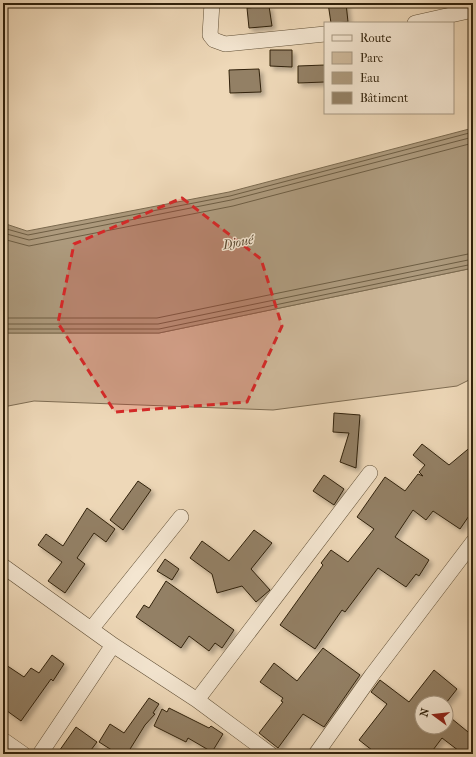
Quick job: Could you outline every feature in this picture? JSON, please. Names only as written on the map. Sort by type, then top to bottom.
[{"type":"street","points":[[212,3],[210,35],[214,40],[225,44],[324,34]]},
{"type":"street","points":[[419,22],[473,10]]},
{"type":"street","points":[[197,700],[370,473]]},
{"type":"street","points":[[92,628],[181,517]]},
{"type":"street","points":[[316,754],[372,675],[473,542]]},
{"type":"street","points":[[3,566],[92,628],[113,645],[197,700],[270,754]]},
{"type":"street","points":[[40,754],[113,645]]},
{"type":"street","points":[[3,740],[23,754]]},
{"type":"highlighted area","points":[[182,198],[261,259],[282,326],[247,402],[115,412],[58,323],[74,244]]},
{"type":"green space","points":[[473,268],[473,378],[457,386],[273,410],[34,401],[3,407],[3,333],[159,333]]},
{"type":"water","name":"Djoué","points":[[473,128],[473,268],[159,333],[3,333],[3,223],[27,231],[229,192]]},
{"type":"building","points":[[328,3],[346,3],[348,22],[331,22]]},
{"type":"building","points":[[269,6],[272,26],[249,28],[247,8]]},
{"type":"building","points":[[270,50],[292,50],[292,67],[270,66]]},
{"type":"building","points":[[324,65],[324,82],[298,83],[298,66]]},
{"type":"building","points":[[259,69],[261,92],[230,93],[229,70]]},
{"type":"building","points":[[334,413],[360,415],[356,468],[340,462],[349,433],[333,432]]},
{"type":"building","points":[[422,444],[449,465],[473,445],[473,510],[460,529],[433,511],[426,520],[413,510],[395,537],[429,560],[419,576],[416,574],[406,587],[378,568],[345,612],[342,610],[315,649],[280,625],[323,565],[321,563],[331,550],[348,562],[374,529],[357,517],[385,477],[405,491],[418,474],[423,476],[419,472],[425,465],[413,455]]},
{"type":"building","points":[[324,475],[344,489],[334,505],[313,491]]},
{"type":"building","points":[[138,481],[151,490],[123,530],[110,520]]},
{"type":"building","points":[[87,508],[115,529],[106,542],[94,533],[77,558],[85,564],[65,593],[48,581],[62,562],[38,545],[46,534],[63,546]]},
{"type":"building","points":[[254,530],[272,543],[251,569],[270,590],[256,602],[242,586],[217,593],[212,574],[190,558],[202,541],[229,561]]},
{"type":"building","points":[[165,559],[179,569],[172,580],[157,571]]},
{"type":"building","points":[[166,581],[234,630],[222,648],[215,643],[209,651],[189,636],[181,648],[136,617],[144,605],[149,608]]},
{"type":"building","points":[[323,648],[360,675],[324,727],[303,714],[278,748],[259,733],[283,702],[281,701],[283,698],[260,682],[274,663],[297,681]]},
{"type":"building","points":[[52,655],[64,664],[53,681],[51,679],[21,721],[3,708],[3,663],[24,677],[31,668],[39,673]]},
{"type":"building","points":[[434,670],[457,689],[452,695],[414,695]]},
{"type":"building","points":[[380,680],[409,702],[414,696],[414,735],[454,735],[454,721],[473,736],[473,754],[463,754],[442,738],[430,754],[377,754],[359,740],[387,704],[371,692]]},
{"type":"building","points":[[149,698],[159,704],[153,713],[155,714],[145,725],[127,754],[118,754],[99,742],[110,724],[124,733]]},
{"type":"building","points":[[169,708],[209,728],[211,726],[223,734],[212,752],[188,738],[186,742],[154,726],[162,709],[167,712]]},
{"type":"building","points":[[76,727],[97,742],[88,754],[57,754]]}]
